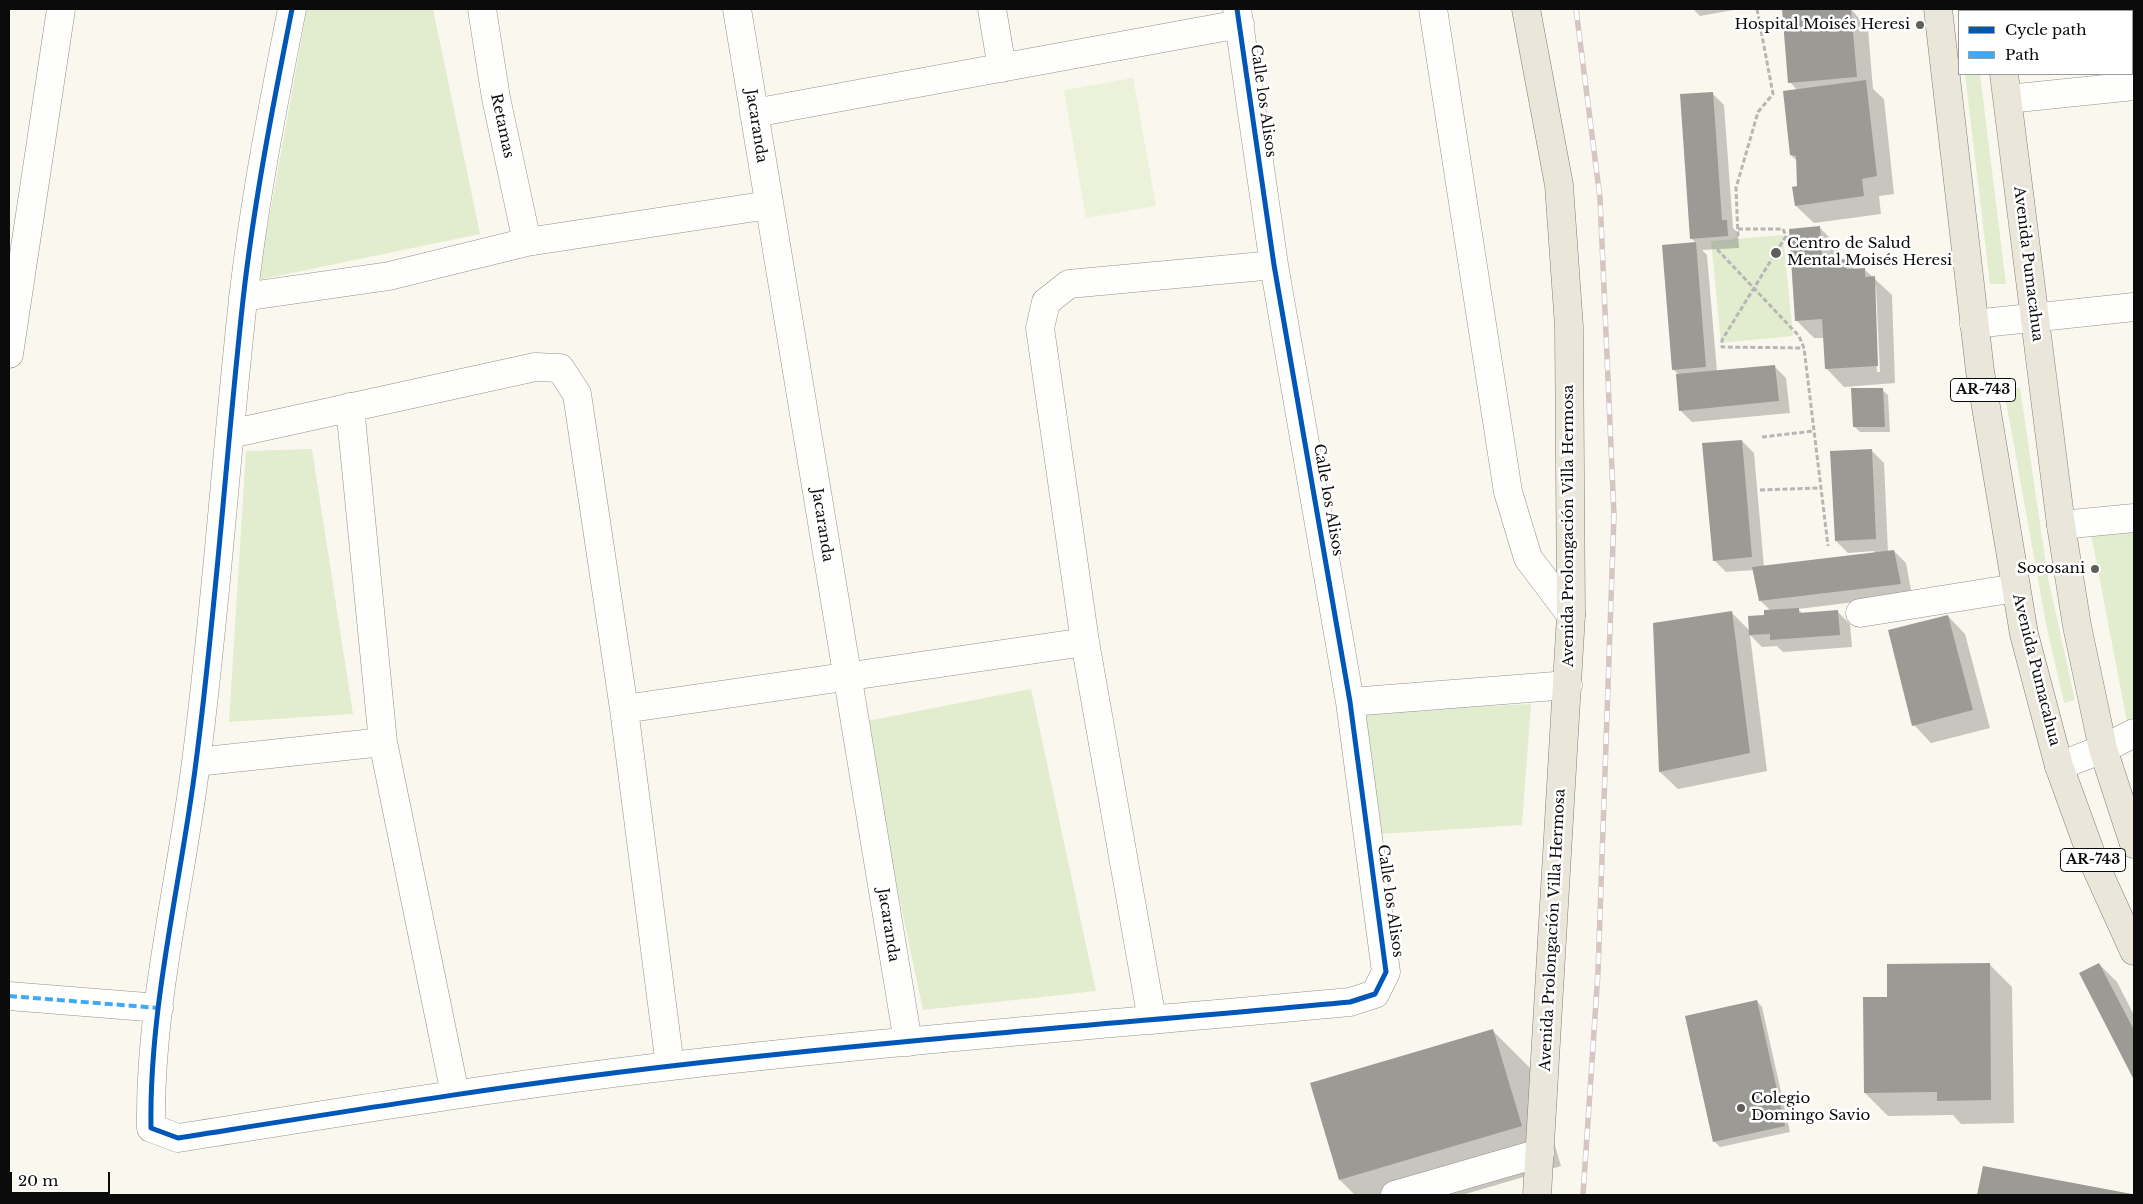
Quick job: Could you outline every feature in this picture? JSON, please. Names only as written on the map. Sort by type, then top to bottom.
[{"type":"main road","name":"Avenida Prolongación Villa Hermosa","points":[[1526,9],[1559,185],[1569,326],[1571,615],[1538,1195]]},
{"type":"main road","name":"Avenida Pumacahua","points":[[1938,9],[1980,371],[2024,634],[2059,766]]},
{"type":"main road","name":"Avenida Pumacahua","points":[[2006,87],[2061,525],[2077,626],[2103,750]]},
{"type":"main road","name":"AR-743","points":[[2103,750],[2134,844]]},
{"type":"main road","name":"AR-743","points":[[2059,766],[2095,865],[2134,951]]},
{"type":"street","points":[[9,354],[61,9]]},
{"type":"street","points":[[292,9],[272,112],[243,297],[196,762],[159,1008],[150,1097],[151,1128],[178,1138],[455,1094],[670,1066],[1152,1020],[1084,642],[1040,328],[1046,302],[1069,284],[1274,265]]},
{"type":"street","name":"Retamas","points":[[482,9],[496,98],[527,242]]},
{"type":"street","name":"Jacaranda","points":[[737,9],[908,1042]]},
{"type":"street","points":[[992,9],[1002,68]]},
{"type":"street","points":[[1433,9],[1461,175],[1508,492],[1528,558],[1571,615]]},
{"type":"street","points":[[754,113],[1002,68],[1239,16]]},
{"type":"street","name":"Calle los Alisos","points":[[1152,1020],[1350,1002],[1375,994],[1386,972],[1350,702],[1274,265],[1239,16]]},
{"type":"street","points":[[2006,87],[2134,86]]},
{"type":"street","points":[[243,297],[389,276],[527,242],[769,205]]},
{"type":"street","points":[[1974,324],[2134,307]]},
{"type":"street","points":[[230,434],[535,367],[560,368],[577,394],[624,709],[670,1066]]},
{"type":"street","points":[[350,407],[383,742],[455,1094]]},
{"type":"street","points":[[2061,525],[2134,518]]},
{"type":"street","points":[[1860,613],[2016,588]]},
{"type":"street","points":[[624,709],[1084,642]]},
{"type":"street","points":[[1350,702],[1568,685]]},
{"type":"street","points":[[2059,766],[2103,750],[2134,733]]},
{"type":"street","points":[[196,762],[383,742]]},
{"type":"street","points":[[9,996],[159,1008]]},
{"type":"street","points":[[1395,1195],[1540,1153]]},
{"type":"path","points":[[1757,9],[1773,89],[1772,98],[1760,108],[1736,188],[1738,238],[1736,241],[1717,243],[1714,246],[1799,336],[1804,348],[1828,546]]},
{"type":"path","points":[[1738,229],[1785,231],[1786,239],[1722,340],[1722,347],[1804,348]]},
{"type":"path","points":[[1762,437],[1814,431]]},
{"type":"path","points":[[1760,490],[1820,488]]},
{"type":"green space","points":[[307,9],[433,9],[480,234],[258,280]]},
{"type":"green space","points":[[1965,75],[1980,75],[2006,284],[1990,284]]},
{"type":"green space","points":[[1133,78],[1156,206],[1086,218],[1064,90]]},
{"type":"green space","points":[[1783,235],[1793,336],[1721,343],[1711,241]]},
{"type":"green space","points":[[2020,388],[2048,578],[2075,700],[2064,703],[2046,624],[2004,390]]},
{"type":"green space","points":[[312,449],[353,714],[229,722],[246,451]]},
{"type":"green space","points":[[2134,529],[2134,718],[2127,722],[2091,534]]},
{"type":"green space","points":[[1031,689],[1096,991],[923,1010],[862,722]]},
{"type":"green space","points":[[1531,704],[1522,825],[1380,834],[1355,712]]},
{"type":"building","points":[[1782,9],[1851,10],[1857,77],[1788,83]]},
{"type":"building","points":[[2056,9],[2077,9],[2077,10]]},
{"type":"building","points":[[1866,80],[1877,176],[1862,179],[1864,196],[1795,206],[1792,187],[1797,186],[1796,156],[1790,155],[1783,91]]},
{"type":"building","points":[[1713,92],[1722,220],[1727,220],[1728,236],[1690,239],[1680,94]]},
{"type":"building","points":[[1820,226],[1822,261],[1846,259],[1847,269],[1865,268],[1865,277],[1875,276],[1878,366],[1825,369],[1822,319],[1795,321],[1789,229]]},
{"type":"building","points":[[1696,242],[1706,367],[1672,370],[1662,245]]},
{"type":"building","points":[[1775,365],[1779,401],[1679,411],[1676,374]]},
{"type":"building","points":[[1851,388],[1883,388],[1885,427],[1853,427]]},
{"type":"building","points":[[1742,440],[1752,557],[1713,561],[1702,443]]},
{"type":"building","points":[[1872,449],[1876,539],[1835,541],[1830,451]]},
{"type":"building","points":[[1894,550],[1901,584],[1759,601],[1752,567]]},
{"type":"building","points":[[1799,608],[1799,613],[1838,610],[1840,635],[1770,640],[1770,634],[1749,635],[1748,616],[1764,615],[1764,610]]},
{"type":"building","points":[[1732,611],[1750,753],[1659,772],[1653,623]]},
{"type":"building","points":[[1948,615],[1973,710],[1912,726],[1888,630]]},
{"type":"building","points":[[1990,963],[1991,1100],[1937,1101],[1937,1092],[1864,1093],[1863,997],[1887,997],[1887,964]]},
{"type":"building","points":[[2099,963],[2134,1030],[2134,1080],[2079,973]]},
{"type":"building","points":[[1757,1000],[1785,1126],[1713,1142],[1685,1016]]},
{"type":"building","points":[[1493,1029],[1522,1126],[1339,1180],[1310,1083]]},
{"type":"building","points":[[1983,1166],[2132,1194],[2132,1195],[1977,1195]]},
{"type":"railway","points":[[1576,9],[1600,198],[1614,515],[1598,972],[1583,1195]]},
{"type":"marked path","points":[[9,996],[159,1008]]},
{"type":"cycle path","points":[[292,9],[264,154],[247,263],[203,705],[190,807],[167,944],[155,1036],[151,1128],[178,1138],[486,1090],[609,1073],[925,1040],[1350,1002],[1375,994],[1386,972],[1350,702],[1274,265],[1237,9]]},
{"type":"place","name":"Hospital Moisés Heresi","points":[[1920,25]]},
{"type":"place","name":"Centro de Salud Mental Moisés Heresi","points":[[1776,253]]},
{"type":"place","name":"Socosani","points":[[2095,569]]},
{"type":"place","name":"Colegio Domingo Savio","points":[[1741,1108]]}]
